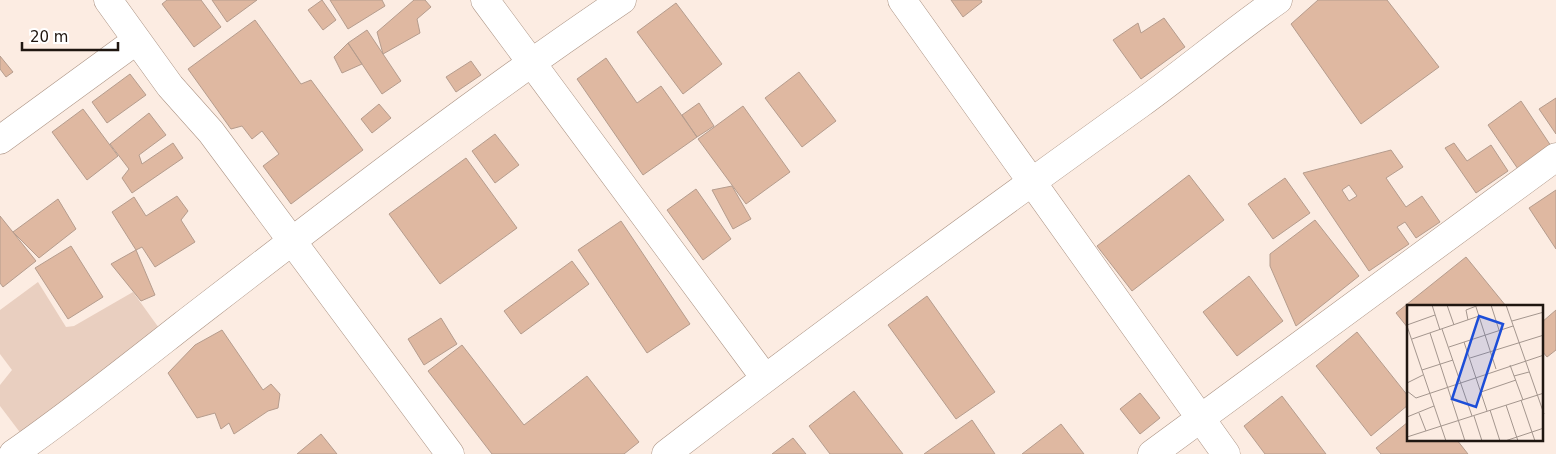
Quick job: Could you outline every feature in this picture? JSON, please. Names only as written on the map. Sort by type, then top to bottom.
[{"type":"street","points":[[108,0],[170,86],[211,132],[450,454]]},
{"type":"street","points":[[485,0],[529,62],[765,378]]},
{"type":"street","points":[[13,454],[96,394],[529,62],[622,0]]},
{"type":"street","points":[[902,0],[1226,454]]},
{"type":"street","points":[[666,454],[765,378],[1031,181],[1142,102],[1274,1]]},
{"type":"street","points":[[0,140],[137,40]]},
{"type":"street","points":[[1152,454],[1200,416],[1556,157]]},
{"type":"shaded area","points":[[38,282],[66,327],[74,326],[133,292],[164,335],[22,435],[0,406],[0,385],[12,370],[0,354],[0,310]]},
{"type":"building","points":[[167,0],[201,0],[221,27],[194,47],[162,4]]},
{"type":"building","points":[[212,0],[257,0],[227,22]]},
{"type":"building","points":[[322,0],[336,20],[323,30],[308,10]]},
{"type":"building","points":[[330,0],[382,0],[385,6],[348,29]]},
{"type":"building","points":[[414,0],[425,0],[431,7],[417,19],[420,33],[383,54],[377,32]]},
{"type":"building","points":[[951,0],[981,0],[982,2],[963,17]]},
{"type":"building","points":[[1318,0],[1387,0],[1439,67],[1361,124],[1291,24]]},
{"type":"building","points":[[676,3],[722,64],[683,94],[637,32]]},
{"type":"building","points":[[1164,18],[1185,47],[1141,79],[1113,40],[1138,23],[1141,33]]},
{"type":"building","points":[[255,20],[301,84],[311,80],[363,150],[291,204],[263,166],[279,154],[262,131],[252,139],[242,126],[231,129],[188,69]]},
{"type":"building","points":[[367,30],[401,81],[382,94],[348,43]]},
{"type":"building","points":[[348,43],[362,64],[342,73],[334,57]]},
{"type":"building","points":[[0,56],[13,72],[6,77],[0,69]]},
{"type":"building","points":[[606,58],[637,103],[661,86],[697,137],[643,175],[577,79]]},
{"type":"building","points":[[471,61],[481,75],[456,92],[446,77]]},
{"type":"building","points":[[799,72],[836,121],[802,147],[765,98]]},
{"type":"building","points":[[130,74],[146,95],[107,123],[92,102]]},
{"type":"building","points":[[1556,98],[1556,134],[1539,109]]},
{"type":"building","points":[[1521,101],[1551,146],[1518,169],[1488,125]]},
{"type":"building","points":[[699,103],[714,126],[697,137],[682,115]]},
{"type":"building","points":[[379,104],[391,118],[372,133],[361,119]]},
{"type":"building","points":[[743,106],[790,172],[746,204],[698,139]]},
{"type":"building","points":[[83,109],[118,156],[87,180],[52,132]]},
{"type":"building","points":[[149,113],[166,135],[139,155],[142,164],[173,143],[183,158],[132,193],[122,178],[129,169],[110,144]]},
{"type":"building","points":[[495,134],[519,165],[495,183],[472,151]]},
{"type":"building","points":[[1454,143],[1467,161],[1491,145],[1508,171],[1476,193],[1445,148]]},
{"type":"building","points":[[1391,150],[1403,167],[1386,178],[1406,207],[1422,196],[1440,222],[1416,238],[1405,222],[1397,227],[1409,244],[1369,271],[1303,173]],"holes":[[[1349,185],[1357,196],[1349,201],[1342,190]]]},
{"type":"building","points":[[466,158],[517,228],[440,284],[389,214]]},
{"type":"building","points":[[1189,175],[1224,220],[1132,291],[1097,246]]},
{"type":"building","points":[[1285,178],[1310,213],[1273,239],[1248,204]]},
{"type":"building","points":[[732,186],[751,219],[733,229],[712,190]]},
{"type":"building","points":[[696,189],[731,239],[703,260],[667,210]]},
{"type":"building","points":[[1556,190],[1556,249],[1529,208]]},
{"type":"building","points":[[177,196],[188,211],[181,220],[195,242],[155,267],[142,247],[136,250],[112,212],[134,197],[146,216]]},
{"type":"building","points":[[58,199],[76,229],[39,258],[13,232]]},
{"type":"building","points":[[0,216],[36,261],[3,287],[0,283]]},
{"type":"building","points":[[1315,220],[1359,276],[1296,326],[1270,266],[1270,254]]},
{"type":"building","points":[[621,221],[690,324],[647,353],[578,250]]},
{"type":"building","points":[[71,246],[103,297],[68,319],[35,268]]},
{"type":"building","points":[[136,250],[155,295],[141,301],[111,264]]},
{"type":"building","points":[[1466,257],[1505,305],[1407,305],[1407,327],[1396,313]]},
{"type":"building","points":[[572,261],[589,284],[521,334],[504,311]]},
{"type":"building","points":[[1249,276],[1283,321],[1237,356],[1203,312]]},
{"type":"building","points":[[927,296],[995,392],[956,419],[888,325]]},
{"type":"building","points":[[1556,310],[1556,350],[1547,357],[1544,353],[1544,320]]},
{"type":"building","points":[[441,318],[457,344],[424,365],[408,339]]},
{"type":"building","points":[[222,330],[263,390],[271,384],[280,394],[278,408],[268,411],[234,434],[229,423],[221,429],[215,413],[197,418],[168,373],[195,345]]},
{"type":"building","points":[[1357,332],[1407,395],[1407,406],[1371,436],[1316,366]]},
{"type":"building","points":[[462,345],[524,425],[587,376],[639,442],[624,454],[492,454],[428,371]]},
{"type":"building","points":[[854,391],[903,454],[830,454],[809,426]]},
{"type":"building","points":[[1140,393],[1160,418],[1140,434],[1120,409]]},
{"type":"building","points":[[1282,396],[1326,454],[1265,454],[1244,426]]},
{"type":"building","points":[[972,420],[995,454],[924,454]]},
{"type":"building","points":[[1407,423],[1407,442],[1459,442],[1468,454],[1381,454],[1376,448]]},
{"type":"building","points":[[1061,424],[1084,454],[1022,454]]},
{"type":"building","points":[[321,434],[337,454],[297,454]]},
{"type":"building","points":[[793,438],[806,454],[772,454]]}]
